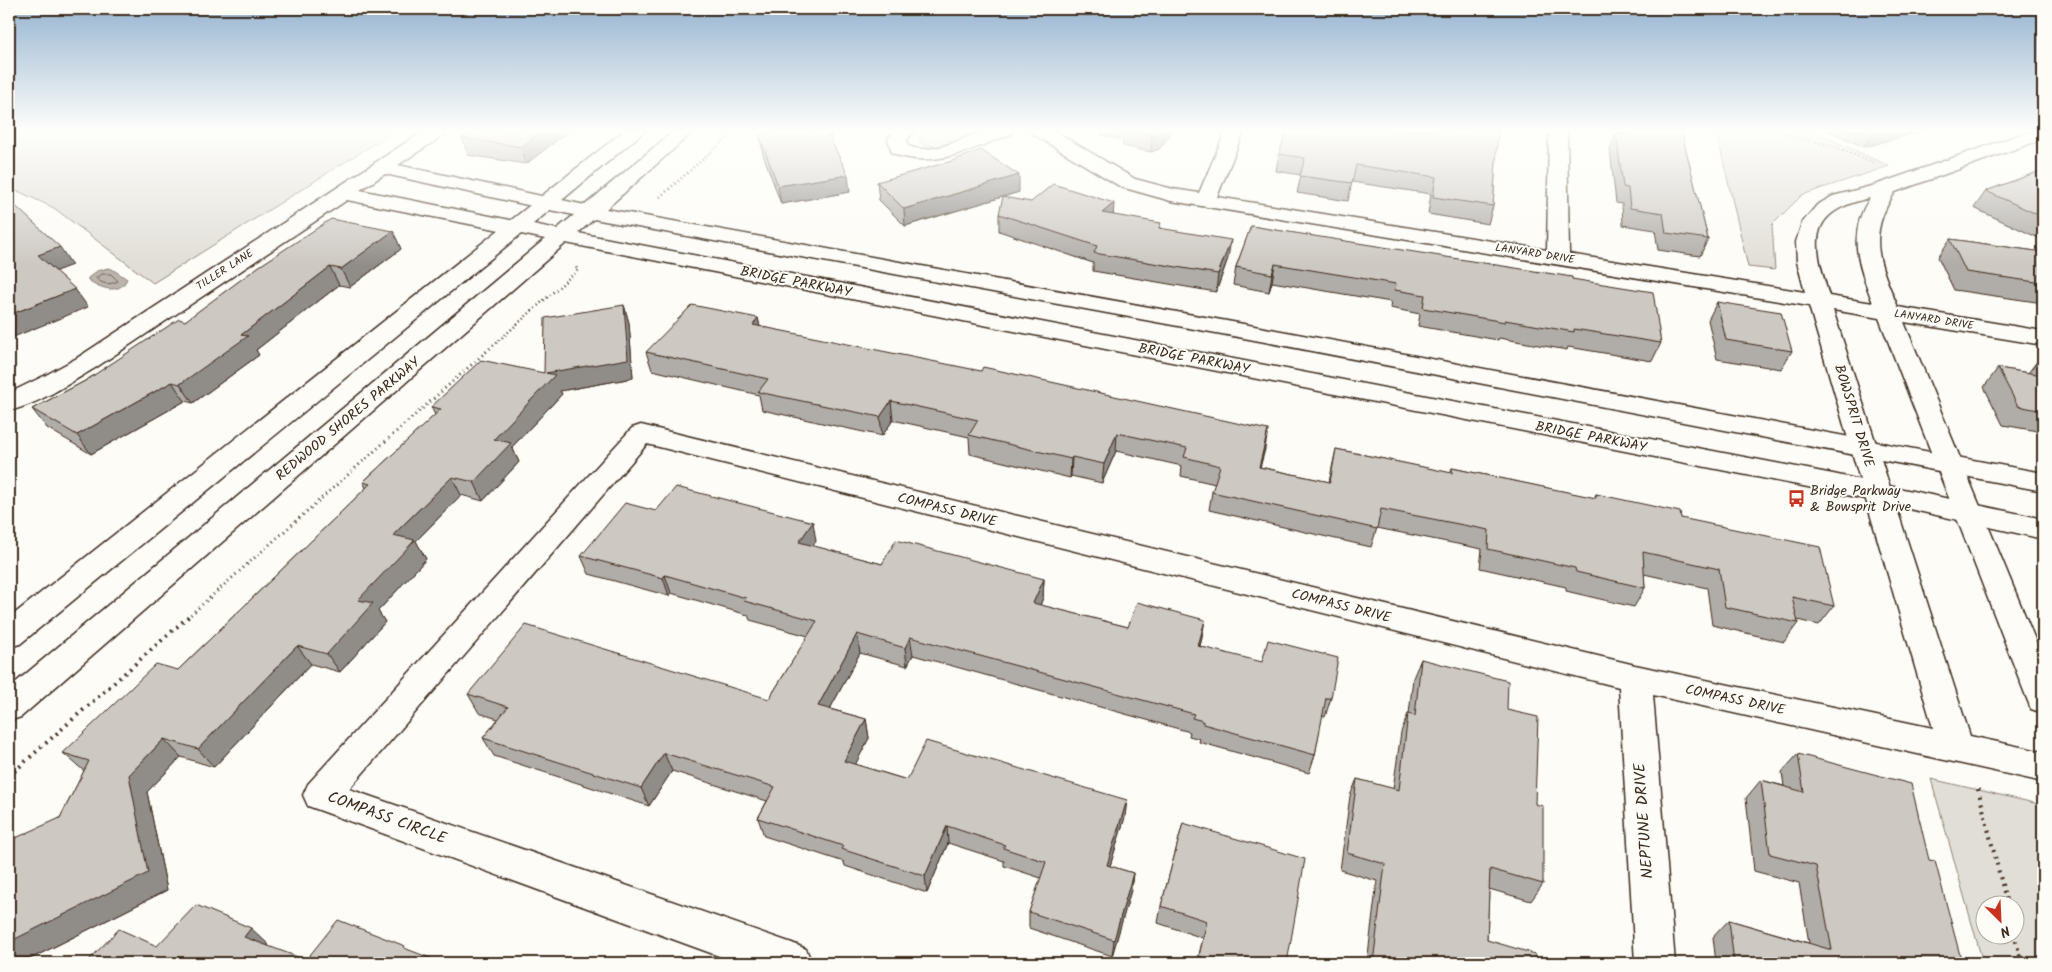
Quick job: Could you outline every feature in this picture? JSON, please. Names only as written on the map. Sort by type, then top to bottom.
[{"type":"street","name":"TILLER LANE","points":[[9,403],[55,381],[86,362],[369,175]]},
{"type":"street","points":[[421,175],[591,213],[1240,330],[2043,482]]},
{"type":"street","points":[[9,635],[580,175]]},
{"type":"street","name":"REDWOOD SHORES PARKWAY","points":[[9,707],[567,248],[591,213],[634,175]]},
{"type":"street","name":"LANYARD DRIVE","points":[[1115,175],[1128,183],[1205,202],[1558,257],[2043,338]]},
{"type":"street","points":[[1205,202],[1216,175]]},
{"type":"street","points":[[1558,175],[1558,257]]},
{"type":"street","name":"BOWSPRIT DRIVE","points":[[1920,175],[1832,203],[1812,223],[1807,246],[1819,301],[1864,448],[1963,748]]},
{"type":"street","points":[[1898,183],[1871,216],[1866,243],[1872,272],[1938,432],[1949,464],[2043,698]]},
{"type":"street","name":"BRIDGE PARKWAY","points":[[344,192],[515,228],[567,248],[1878,492],[2043,529]]},
{"type":"street","name":"COMPASS DRIVE","points":[[641,434],[1635,678],[1963,748],[2043,767]]},
{"type":"street","name":"COMPASS CIRCLE","points":[[641,434],[321,795],[792,963]]},
{"type":"street","name":"NEPTUNE DRIVE","points":[[1635,678],[1655,963]]},
{"type":"path","points":[[656,201],[685,175]]},
{"type":"path","points":[[1885,175],[1898,183]]},
{"type":"path","points":[[9,776],[578,270],[567,248]]},
{"type":"path","points":[[1963,748],[2004,894]]},
{"type":"path","points":[[2017,944],[2022,963]]},
{"type":"shaded area","points":[[9,175],[324,175],[153,283],[54,208],[20,192],[9,189]]},
{"type":"shaded area","points":[[1727,175],[1861,175],[1802,195],[1772,225],[1775,270],[1748,267]]},
{"type":"shaded area","points":[[1931,779],[2043,805],[2043,963],[1983,963],[1978,944],[2024,944],[2024,894],[1974,894],[1974,931]]},
{"type":"water","points":[[108,268],[127,279],[124,284],[114,289],[109,289],[98,286],[88,280],[97,271]]},
{"type":"building","points":[[774,175],[846,175],[778,186]]},
{"type":"building","points":[[901,175],[1018,175],[904,209],[877,182]]},
{"type":"building","points":[[1300,175],[1354,175],[1352,183]]},
{"type":"building","points":[[1425,175],[1495,175],[1493,206],[1433,197],[1436,177]]},
{"type":"building","points":[[1621,175],[1692,175],[1708,239],[1666,233],[1663,213],[1630,208],[1628,188],[1623,187]]},
{"type":"building","points":[[2028,175],[2043,175],[2043,217],[1986,191]]},
{"type":"building","points":[[1053,184],[1114,203],[1102,213],[1161,223],[1159,228],[1231,240],[1218,274],[1094,253],[1097,246],[999,214],[1003,197],[1031,202]]},
{"type":"building","points":[[9,200],[60,247],[38,255],[75,289],[9,315]]},
{"type":"building","points":[[331,219],[393,231],[341,269],[330,267],[241,335],[248,336],[180,384],[172,382],[77,435],[32,409],[85,381],[179,319],[185,321],[258,267]]},
{"type":"building","points":[[1251,226],[1572,277],[1572,279],[1653,292],[1661,343],[1574,329],[1574,332],[1505,320],[1505,322],[1423,308],[1425,295],[1395,290],[1396,284],[1275,264],[1272,274],[1236,267]]},
{"type":"building","points":[[1950,239],[2043,252],[2043,283],[1966,272]]},
{"type":"building","points":[[1717,302],[1781,312],[1792,351],[1726,340]]},
{"type":"building","points":[[624,305],[628,359],[546,373],[555,375],[494,439],[511,443],[474,482],[452,477],[393,535],[415,540],[358,600],[373,603],[327,654],[297,646],[198,749],[164,739],[129,775],[148,873],[9,942],[9,841],[60,818],[89,761],[63,753],[156,664],[178,670],[370,484],[363,482],[441,409],[431,407],[481,360],[544,373],[545,318]]},
{"type":"building","points":[[692,305],[758,318],[753,325],[981,371],[983,367],[1268,430],[1259,467],[1330,482],[1336,449],[1452,473],[1452,468],[1596,498],[1596,494],[1680,512],[1681,518],[1820,547],[1834,606],[1792,597],[1798,623],[1725,607],[1719,569],[1643,552],[1645,588],[1576,572],[1575,568],[1488,549],[1489,530],[1381,509],[1377,529],[1212,492],[1220,466],[1184,457],[1187,448],[1117,433],[1104,464],[1072,457],[1071,459],[969,435],[978,420],[891,401],[880,417],[758,392],[768,379],[646,352]]},
{"type":"building","points":[[1998,368],[2043,375],[2043,411],[2018,406]]},
{"type":"building","points":[[676,487],[813,522],[799,542],[882,564],[896,540],[1044,579],[1033,603],[1128,627],[1137,602],[1205,620],[1198,646],[1262,662],[1268,640],[1338,658],[1331,698],[1326,698],[1315,755],[1203,724],[1203,721],[1192,718],[1194,714],[910,637],[905,648],[857,634],[818,706],[866,719],[844,761],[907,780],[926,741],[1127,800],[1107,865],[1133,873],[1114,940],[1029,912],[1046,862],[1003,848],[1005,845],[947,826],[925,876],[841,849],[843,846],[758,818],[775,787],[664,753],[641,788],[483,738],[508,707],[468,694],[526,625],[769,699],[817,621],[744,601],[746,598],[665,575],[663,578],[581,556],[625,503],[656,511]]},
{"type":"building","points":[[1421,659],[1508,681],[1507,710],[1538,717],[1535,804],[1543,806],[1543,884],[1490,869],[1487,940],[1535,954],[1535,963],[1373,963],[1385,864],[1347,853],[1357,779],[1399,790],[1408,714],[1415,716]]},
{"type":"building","points":[[1798,754],[1911,784],[1929,860],[1935,861],[1962,963],[1734,963],[1729,920],[1832,950],[1816,866],[1770,854],[1761,780],[1804,792]]},
{"type":"building","points":[[1183,823],[1305,859],[1287,963],[1220,963],[1199,956],[1207,921],[1161,906]]},
{"type":"building","points":[[196,905],[251,928],[244,937],[306,960],[338,920],[443,963],[86,963],[119,929],[157,946]]},
{"type":"place","name":"Bridge Parkway & Bowsprit Drive","points":[[1796,499]]}]
